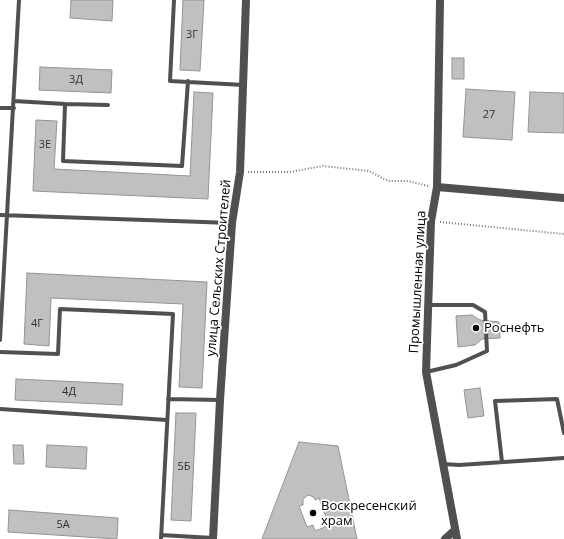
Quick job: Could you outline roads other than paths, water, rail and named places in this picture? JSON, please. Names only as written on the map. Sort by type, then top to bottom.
[{"type":"street","name":"улица Сельских Строителей","points":[[213,538],[220,400],[232,223],[240,172],[246,0]]},
{"type":"street","name":"Промышленная улица","points":[[440,0],[437,187],[431,221],[426,372],[457,539]]},
{"type":"street","points":[[437,187],[564,198]]},
{"type":"street","points":[[445,539],[455,530]]},
{"type":"lane","points":[[0,340],[14,108],[18,0]]},
{"type":"lane","points":[[174,0],[170,81],[244,85]]},
{"type":"lane","points":[[65,104],[63,161],[182,166],[188,81]]},
{"type":"lane","points":[[14,101],[108,105]]},
{"type":"lane","points":[[0,108],[14,108]]},
{"type":"lane","points":[[0,215],[232,223]]},
{"type":"lane","points":[[426,372],[456,365],[486,351],[485,312],[473,305],[428,305]]},
{"type":"lane","points":[[0,352],[58,354],[60,309],[173,314],[161,537],[213,538]]},
{"type":"lane","points":[[502,462],[495,401],[557,399],[564,433]]},
{"type":"lane","points":[[168,400],[220,400]]},
{"type":"lane","points":[[0,409],[167,420]]},
{"type":"lane","points":[[443,464],[459,465],[564,458]]},
{"type":"place","name":"Роснефть","points":[[476,328]]},
{"type":"place","name":"Воскресенский храм","points":[[313,513]]}]
